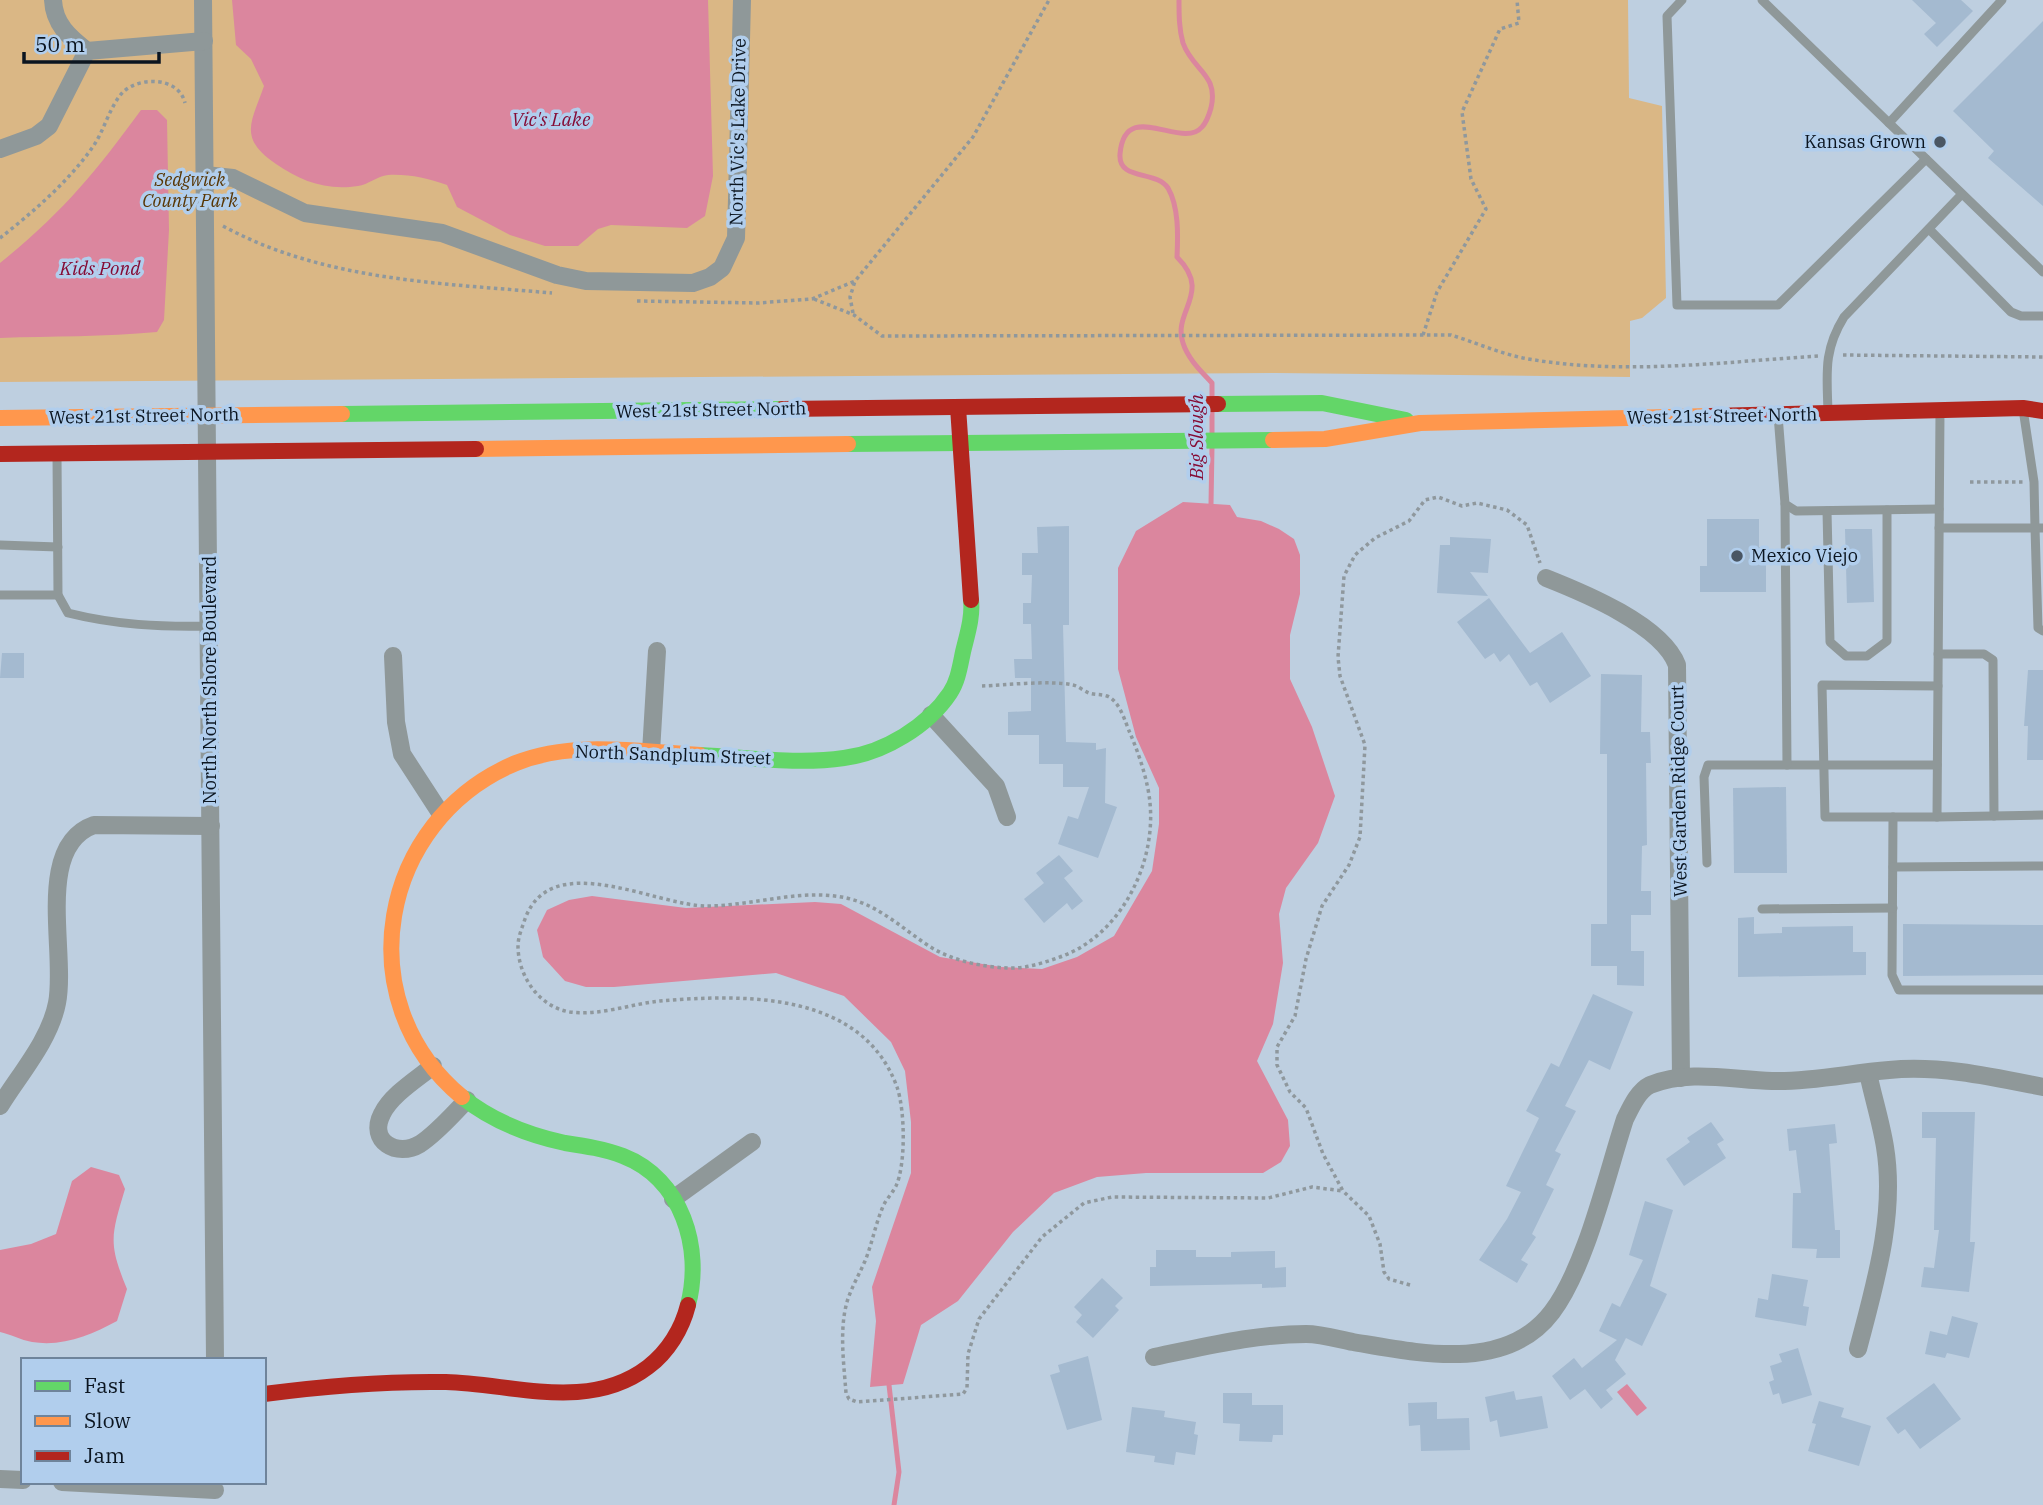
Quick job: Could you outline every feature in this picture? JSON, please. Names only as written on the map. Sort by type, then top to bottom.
[{"type":"main road","name":"West 21st Street North","points":[[2023,408],[2043,402]]},
{"type":"main road","name":"West 21st Street North","points":[[0,418],[1322,403],[1420,423]]},
{"type":"main road","name":"North Sandplum Street","points":[[266,1394],[314,1386],[422,1382],[476,1383],[517,1390],[573,1394],[603,1390],[636,1376],[659,1357],[682,1328],[693,1290],[694,1251],[686,1218],[665,1187],[618,1151],[551,1139],[518,1129],[467,1100],[445,1081],[420,1049],[404,1016],[393,981],[389,942],[395,903],[421,839],[441,814],[475,787],[524,760],[550,753],[592,749],[815,760],[846,758],[878,748],[931,715],[951,692],[958,677],[972,610],[958,407]]},
{"type":"main road","name":"West 21st Street North","points":[[0,454],[1325,439],[1420,423],[2023,408],[2043,411]]},
{"type":"street","points":[[53,0],[57,21],[69,37],[87,51],[204,41]]},
{"type":"street","name":"North North Shore Boulevard","points":[[203,0],[215,1358]]},
{"type":"street","name":"North Vic's Lake Drive","points":[[205,175],[233,178],[305,213],[442,233],[557,275],[586,281],[693,283],[710,277],[722,268],[736,238],[742,0]]},
{"type":"street","points":[[0,149],[36,136],[49,126],[87,51]]},
{"type":"street","name":"West Garden Ridge Court","points":[[1546,578],[1586,593],[1643,628],[1672,650],[1677,665],[1681,1078]]},
{"type":"street","points":[[651,752],[657,651]]},
{"type":"street","points":[[393,656],[396,722],[402,754],[441,814]]},
{"type":"street","points":[[931,715],[996,786],[1007,817]]},
{"type":"street","points":[[0,1106],[51,1025],[57,1002],[59,870],[64,848],[79,830],[94,825],[211,826]]},
{"type":"street","points":[[433,1066],[391,1101],[382,1114],[379,1135],[385,1146],[396,1150],[419,1145],[467,1100]]},
{"type":"street","points":[[1154,1357],[1244,1339],[1308,1334],[1418,1352],[1499,1350],[1527,1334],[1551,1313],[1573,1278],[1625,1119],[1634,1101],[1647,1086],[1681,1078],[1825,1080],[1891,1069],[1958,1071],[2043,1087]]},
{"type":"street","points":[[1858,1349],[1882,1256],[1886,1208],[1885,1148],[1868,1073]]},
{"type":"street","points":[[673,1199],[752,1142]]},
{"type":"street","points":[[0,1479],[21,1480]]},
{"type":"street","points":[[93,1484],[215,1492]]},
{"type":"lane","points":[[1682,0],[1667,16],[1677,305],[1778,305],[1926,159]]},
{"type":"lane","points":[[1762,0],[2043,272]]},
{"type":"lane","points":[[1889,123],[2002,0]]},
{"type":"lane","points":[[1828,414],[1827,356],[1831,338],[1844,317],[1961,195]]},
{"type":"lane","points":[[1929,229],[2011,313],[2043,316]]},
{"type":"lane","points":[[2023,408],[2039,528],[2038,628],[2043,631]]},
{"type":"lane","points":[[1937,817],[1940,410]]},
{"type":"lane","points":[[1777,415],[1785,504],[1787,765]]},
{"type":"lane","points":[[57,454],[58,595],[68,613],[107,622],[156,627],[209,626]]},
{"type":"lane","points":[[1785,504],[1796,512],[1939,509]]},
{"type":"lane","points":[[1827,511],[1830,642],[1846,656],[1867,656],[1887,641],[1887,510]]},
{"type":"lane","points":[[1939,528],[2039,528]]},
{"type":"lane","points":[[0,545],[58,547]]},
{"type":"lane","points":[[0,595],[58,595]]},
{"type":"lane","points":[[1938,654],[1984,654],[1993,660],[1994,816]]},
{"type":"lane","points":[[1938,686],[1822,685],[1825,817],[2043,815]]},
{"type":"lane","points":[[1706,863],[1704,777],[1708,765],[1937,765]]},
{"type":"lane","points":[[1893,817],[1892,975],[1899,989],[2043,990]]},
{"type":"lane","points":[[1893,867],[2043,866]]},
{"type":"lane","points":[[1762,909],[1893,908]]},
{"type":"path","points":[[854,315],[850,298],[855,281],[972,137],[1049,0]]},
{"type":"path","points":[[1423,335],[1437,292],[1486,209],[1471,179],[1462,112],[1500,29],[1519,23],[1517,0]]},
{"type":"path","points":[[0,239],[53,190],[92,148],[121,94],[131,86],[142,82],[169,84],[179,90],[187,108]]},
{"type":"path","points":[[206,216],[246,238],[289,255],[367,276],[554,293]]},
{"type":"path","points":[[634,301],[758,303],[812,299],[855,281]]},
{"type":"path","points":[[812,299],[854,315],[882,336],[1451,335],[1521,358],[1573,364],[1657,366],[1827,356],[2043,357]]},
{"type":"path","points":[[1970,482],[2034,482]]},
{"type":"path","points":[[1410,1285],[1390,1279],[1384,1272],[1380,1244],[1369,1216],[1343,1191],[1323,1154],[1306,1108],[1281,1078],[1276,1056],[1295,1016],[1306,959],[1322,906],[1349,865],[1360,837],[1365,745],[1361,724],[1340,676],[1338,657],[1344,576],[1355,555],[1375,538],[1409,521],[1425,500],[1438,497],[1462,506],[1477,503],[1507,510],[1527,525],[1546,578]]},
{"type":"path","points":[[982,686],[1074,685],[1091,693],[1107,696],[1116,701],[1134,743],[1150,800],[1148,847],[1128,898],[1114,920],[1084,946],[1040,964],[1008,968],[953,957],[933,950],[898,923],[853,900],[824,895],[695,905],[593,883],[574,884],[538,898],[528,910],[518,942],[526,978],[534,991],[556,1008],[588,1012],[659,1002],[761,998],[790,1002],[839,1021],[862,1034],[875,1047],[899,1097],[903,1154],[897,1182],[884,1202],[844,1314],[846,1393],[849,1399],[866,1402],[962,1394],[967,1388],[968,1354],[979,1319],[1042,1237],[1084,1203],[1112,1197],[1268,1198],[1312,1187],[1343,1191]]},
{"type":"green space","name":"Sedgwick County Park","points":[[0,0],[1628,0],[1629,98],[1662,106],[1666,298],[1642,318],[1630,321],[1630,377],[1276,373],[0,382]]},
{"type":"water","name":"Vic's Lake","points":[[232,0],[708,0],[713,176],[705,216],[687,228],[611,225],[598,229],[578,246],[545,246],[510,235],[457,207],[447,185],[432,180],[388,175],[362,185],[335,187],[304,180],[264,155],[252,138],[252,120],[264,86],[251,59],[236,45]]},
{"type":"water","name":"Kids Pond","points":[[141,110],[157,110],[167,120],[169,230],[164,320],[157,332],[0,338],[0,263],[76,192]]},
{"type":"water","points":[[1183,502],[1230,505],[1237,517],[1261,521],[1294,539],[1300,555],[1300,594],[1290,635],[1290,679],[1312,727],[1335,796],[1318,843],[1286,888],[1279,914],[1283,963],[1273,1024],[1257,1061],[1288,1120],[1290,1146],[1281,1162],[1263,1173],[1146,1173],[1097,1177],[1054,1193],[1013,1232],[958,1301],[921,1325],[903,1384],[870,1387],[876,1321],[872,1287],[911,1173],[911,1122],[905,1071],[891,1042],[844,996],[776,973],[614,987],[586,987],[565,981],[543,957],[537,930],[547,910],[569,900],[592,896],[686,908],[815,902],[841,904],[940,957],[1001,967],[1042,969],[1077,957],[1114,936],[1152,871],[1159,824],[1159,788],[1136,737],[1118,669],[1118,568],[1136,531]]},
{"type":"water","points":[[91,1167],[119,1175],[125,1189],[114,1229],[114,1250],[127,1289],[117,1321],[87,1335],[55,1343],[32,1342],[0,1332],[0,1250],[31,1244],[56,1234],[72,1181]]},
{"type":"water","points":[[1627,1384],[1647,1408],[1637,1416],[1617,1392]]},
{"type":"building","points":[[1912,0],[1961,0],[1973,11],[1937,47],[1924,34],[1936,23]]},
{"type":"building","points":[[2043,21],[2043,206],[1988,158],[1994,151],[1953,111]]},
{"type":"building","name":"Mexico Viejo","points":[[1707,519],[1759,519],[1759,547],[1766,547],[1766,592],[1700,592],[1700,566],[1707,566]]},
{"type":"building","points":[[1069,526],[1069,625],[1063,625],[1066,742],[1096,743],[1096,750],[1106,748],[1105,803],[1117,807],[1098,858],[1058,844],[1068,816],[1078,819],[1089,787],[1063,787],[1063,764],[1039,764],[1039,735],[1008,735],[1008,712],[1031,711],[1031,678],[1015,678],[1014,659],[1032,659],[1031,624],[1023,624],[1023,603],[1031,603],[1032,575],[1022,575],[1022,553],[1038,553],[1037,527]]},
{"type":"building","points":[[1845,529],[1872,529],[1874,602],[1847,603]]},
{"type":"building","points":[[1450,537],[1491,539],[1488,573],[1470,572],[1488,596],[1437,593],[1440,545],[1450,545]]},
{"type":"building","points":[[1489,598],[1530,653],[1562,632],[1591,676],[1550,703],[1537,682],[1530,686],[1509,654],[1500,662],[1494,653],[1485,659],[1457,622]]},
{"type":"building","points":[[2,653],[24,653],[24,678],[0,678]]},
{"type":"building","points":[[2028,670],[2043,670],[2043,760],[2027,760],[2028,726],[2024,726]]},
{"type":"building","points":[[1601,674],[1642,675],[1641,732],[1650,732],[1651,763],[1646,763],[1647,845],[1642,846],[1641,891],[1651,891],[1651,915],[1631,915],[1631,951],[1644,951],[1644,986],[1617,985],[1617,966],[1591,966],[1591,924],[1607,924],[1607,754],[1600,754]]},
{"type":"building","points":[[1786,787],[1787,873],[1734,873],[1733,788]]},
{"type":"building","points":[[1059,855],[1073,871],[1064,878],[1083,901],[1072,910],[1067,903],[1044,923],[1024,899],[1044,883],[1036,873]]},
{"type":"building","points":[[1754,917],[1754,934],[1782,933],[1782,927],[1853,926],[1853,952],[1866,952],[1866,975],[1738,977],[1738,918]]},
{"type":"building","points":[[1903,924],[2043,925],[2043,975],[1903,976]]},
{"type":"building","points":[[1593,994],[1633,1012],[1610,1070],[1589,1060],[1565,1106],[1576,1111],[1555,1151],[1561,1154],[1546,1185],[1554,1189],[1532,1234],[1536,1237],[1521,1260],[1528,1264],[1517,1283],[1479,1260],[1507,1219],[1521,1192],[1506,1186],[1539,1118],[1526,1111],[1551,1063],[1559,1067]]},
{"type":"building","points":[[1922,1112],[1975,1112],[1970,1242],[1975,1242],[1969,1292],[1921,1287],[1924,1267],[1934,1268],[1939,1230],[1934,1230],[1936,1138],[1922,1138]]},
{"type":"building","points":[[1711,1122],[1724,1140],[1717,1144],[1726,1158],[1684,1186],[1666,1159],[1690,1142],[1687,1138]]},
{"type":"building","points":[[1835,1124],[1837,1143],[1829,1144],[1835,1230],[1840,1230],[1840,1258],[1816,1258],[1817,1249],[1792,1248],[1793,1193],[1801,1193],[1796,1150],[1789,1151],[1787,1129]]},
{"type":"building","points":[[1645,1201],[1673,1210],[1650,1286],[1667,1294],[1642,1346],[1626,1338],[1615,1360],[1626,1374],[1606,1390],[1613,1399],[1601,1409],[1585,1389],[1570,1400],[1552,1376],[1574,1358],[1582,1368],[1617,1340],[1599,1331],[1612,1303],[1620,1307],[1643,1260],[1629,1255]]},
{"type":"building","points":[[1156,1250],[1196,1250],[1196,1257],[1231,1257],[1231,1252],[1275,1251],[1275,1268],[1286,1267],[1286,1287],[1262,1288],[1262,1284],[1150,1286],[1150,1267],[1156,1267]]},
{"type":"building","points":[[1772,1274],[1808,1280],[1803,1306],[1809,1307],[1806,1326],[1755,1317],[1758,1298],[1768,1300]]},
{"type":"building","points":[[1102,1278],[1123,1298],[1115,1306],[1119,1310],[1093,1338],[1076,1322],[1082,1315],[1074,1307]]},
{"type":"building","points":[[1952,1316],[1978,1323],[1969,1358],[1947,1353],[1945,1358],[1925,1354],[1930,1331],[1947,1335]]},
{"type":"building","points":[[1798,1348],[1812,1395],[1782,1404],[1779,1393],[1773,1395],[1769,1382],[1774,1380],[1770,1366],[1782,1362],[1779,1354]]},
{"type":"building","points":[[1088,1356],[1102,1420],[1067,1430],[1050,1375],[1060,1372],[1058,1365]]},
{"type":"building","points":[[1934,1383],[1961,1419],[1920,1449],[1905,1429],[1898,1434],[1886,1418]]},
{"type":"building","points":[[1514,1391],[1516,1400],[1542,1396],[1548,1428],[1500,1437],[1497,1420],[1490,1422],[1485,1397]]},
{"type":"building","points":[[1223,1393],[1252,1393],[1252,1405],[1283,1405],[1283,1435],[1273,1435],[1272,1442],[1239,1441],[1240,1424],[1223,1423]]},
{"type":"building","points":[[1819,1401],[1844,1408],[1841,1417],[1871,1426],[1859,1466],[1808,1451],[1816,1424],[1812,1423]]},
{"type":"building","points":[[1437,1402],[1437,1419],[1469,1418],[1470,1450],[1421,1451],[1420,1425],[1409,1426],[1408,1403]]},
{"type":"building","points":[[1132,1407],[1165,1411],[1164,1417],[1196,1422],[1194,1434],[1198,1435],[1195,1455],[1176,1452],[1174,1465],[1154,1462],[1155,1456],[1126,1452]]},
{"type":"waterway","name":"Big Slough","points":[[1179,0],[1183,43],[1211,87],[1213,97],[1209,116],[1202,127],[1193,133],[1143,127],[1132,129],[1124,137],[1120,154],[1125,168],[1162,182],[1172,196],[1177,222],[1177,257],[1192,281],[1192,292],[1182,321],[1183,343],[1191,360],[1212,383],[1212,399]]},
{"type":"waterway","name":"Big Slough","points":[[1212,412],[1212,434]]},
{"type":"waterway","name":"Big Slough","points":[[1211,504],[1212,447]]},
{"type":"waterway","points":[[889,1385],[899,1472],[894,1505]]},
{"type":"traffic: fast","points":[[1218,404],[1322,403],[1406,420]]},
{"type":"traffic: fast","points":[[342,414],[782,409]]},
{"type":"traffic: fast","points":[[848,444],[1273,440]]},
{"type":"traffic: fast","points":[[700,755],[790,761],[826,760],[859,755],[904,736],[930,716],[953,688],[969,626],[971,600]]},
{"type":"traffic: fast","points":[[462,1097],[498,1120],[524,1131],[551,1140],[623,1156],[660,1181],[673,1198],[690,1239],[692,1283],[688,1305]]},
{"type":"traffic: slow","points":[[0,418],[342,414]]},
{"type":"traffic: slow","points":[[1273,440],[1325,439],[1420,423],[1710,416]]},
{"type":"traffic: slow","points":[[476,449],[848,444]]},
{"type":"traffic: slow","points":[[462,1097],[425,1057],[402,1012],[392,964],[394,915],[408,868],[433,826],[470,790],[516,763],[538,756],[607,749],[700,755]]},
{"type":"traffic: jam","points":[[782,409],[1218,404]]},
{"type":"traffic: jam","points":[[958,407],[971,600]]},
{"type":"traffic: jam","points":[[1710,416],[2023,408],[2043,411]]},
{"type":"traffic: jam","points":[[0,454],[476,449]]},
{"type":"traffic: jam","points":[[266,1394],[423,1382],[550,1392],[601,1389],[625,1381],[655,1361],[673,1339],[688,1305]]},
{"type":"place","name":"Kansas Grown","points":[[1940,142]]},
{"type":"place","name":"Mexico Viejo","points":[[1737,556]]}]
